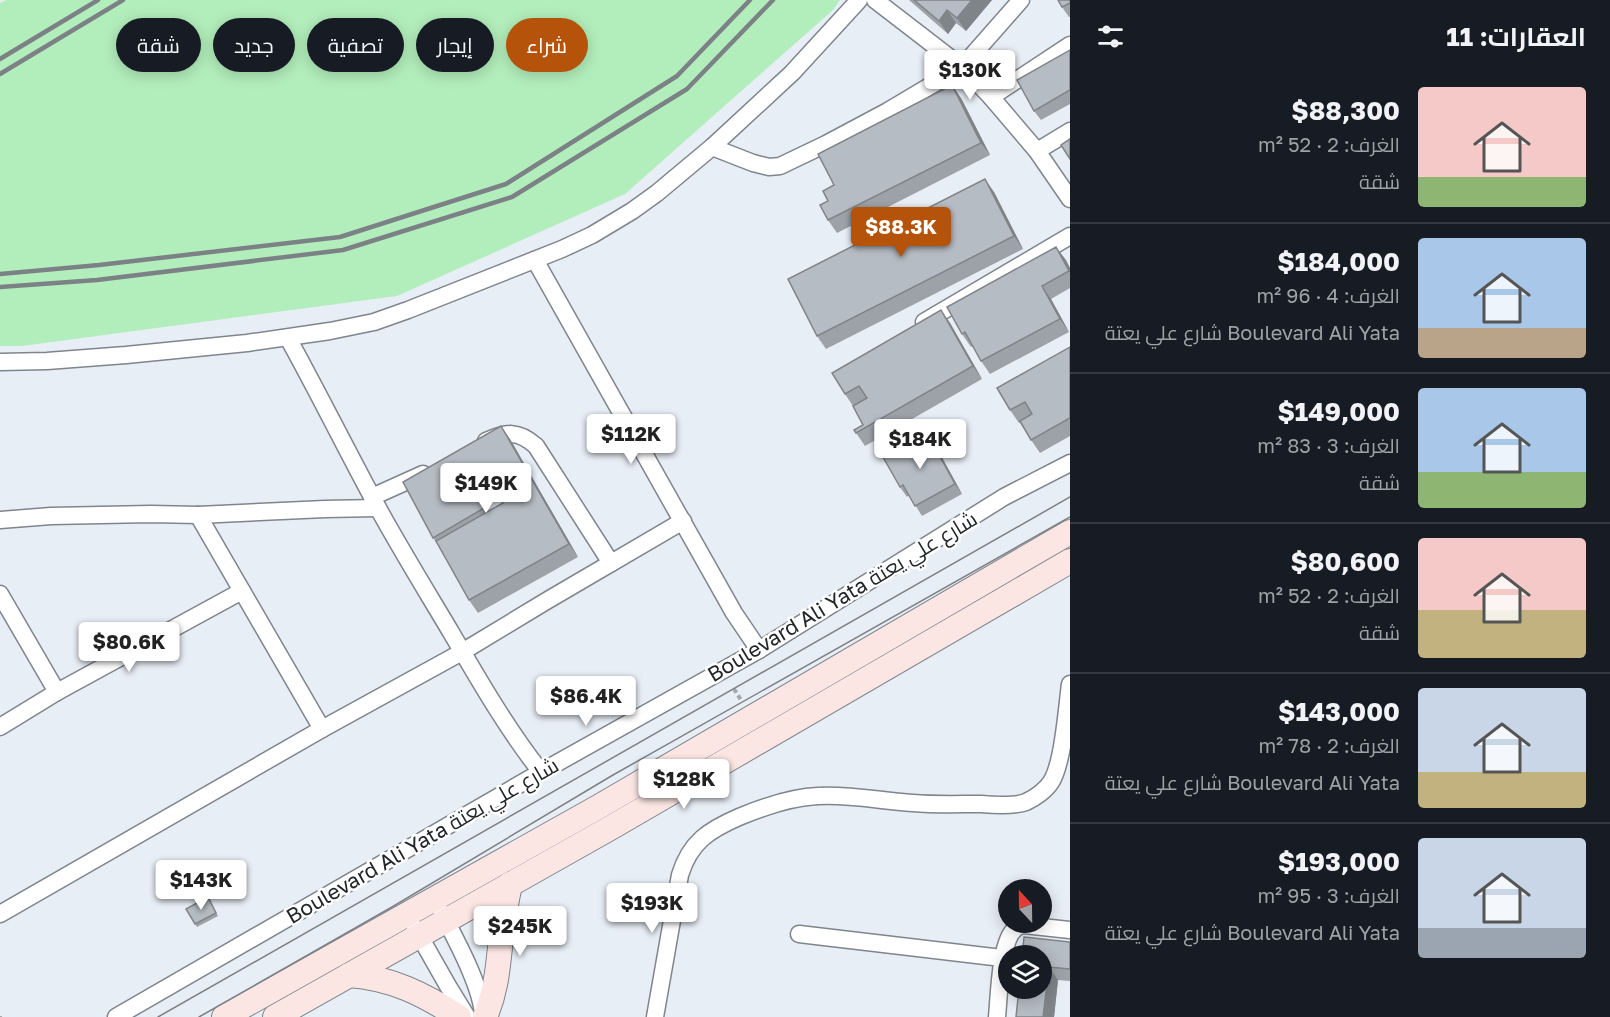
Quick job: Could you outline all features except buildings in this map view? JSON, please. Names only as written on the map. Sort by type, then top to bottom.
[{"type":"main road","points":[[224,1017],[600,806],[1070,532]]},
{"type":"main road","points":[[275,1017],[622,821],[1070,561]]},
{"type":"main road","points":[[484,1017],[494,992],[510,884]]},
{"type":"main road","points":[[349,975],[368,976],[396,984],[439,1004],[459,1017]]},
{"type":"street","points":[[0,362],[126,355],[288,338],[330,331],[374,322],[535,260],[592,235],[632,211],[712,147],[792,74],[859,0]]},
{"type":"street","points":[[875,0],[962,67],[1037,151],[1070,199]]},
{"type":"street","points":[[712,147],[753,163],[769,167],[780,166],[888,111],[962,67],[1021,0]]},
{"type":"street","points":[[991,97],[1070,45]]},
{"type":"street","points":[[1037,151],[1070,131]]},
{"type":"street","points":[[913,329],[1070,236]]},
{"type":"street","points":[[535,260],[734,613],[759,650]]},
{"type":"street","points":[[288,338],[375,503],[462,651],[529,757],[541,772]]},
{"type":"street","points":[[473,447],[513,433],[529,440],[545,459],[611,563]]},
{"type":"street","name":"Boulevard Ali Yata شارع علي يعتة","points":[[116,1017],[541,772],[759,650],[1004,498],[1070,463]]},
{"type":"street","points":[[0,520],[63,516],[198,515],[325,509],[375,503],[435,468]]},
{"type":"street","points":[[198,515],[322,729]]},
{"type":"street","points":[[1,913],[462,651],[683,521]]},
{"type":"street","points":[[0,727],[57,692],[242,591]]},
{"type":"street","points":[[0,594],[57,692]]},
{"type":"street","points":[[656,1017],[680,875],[685,859],[702,838],[720,825],[748,813],[784,802],[815,796],[850,795],[914,804],[1025,803],[1052,782],[1060,759],[1070,684]]},
{"type":"street","points":[[434,899],[458,944],[481,1000],[484,1017]]},
{"type":"street","points":[[407,914],[467,1017]]},
{"type":"street","points":[[1007,945],[1012,931],[1017,926],[1070,930]]},
{"type":"street","points":[[799,934],[998,958]]},
{"type":"street","points":[[997,1017],[999,999]]},
{"type":"green space","points":[[6,0],[840,0],[833,10],[625,194],[397,296],[22,346],[0,346],[0,3]]},
{"type":"tram line","points":[[158,1017],[1070,497]]},
{"type":"tram line","points":[[199,1017],[392,907],[613,775],[1070,517]]},
{"type":"railway","points":[[0,59],[98,0]]},
{"type":"railway","points":[[0,74],[123,0]]},
{"type":"railway","points":[[0,274],[340,237],[506,184],[677,76],[750,0]]},
{"type":"railway","points":[[0,287],[97,280],[343,250],[512,197],[687,89],[773,0]]}]
